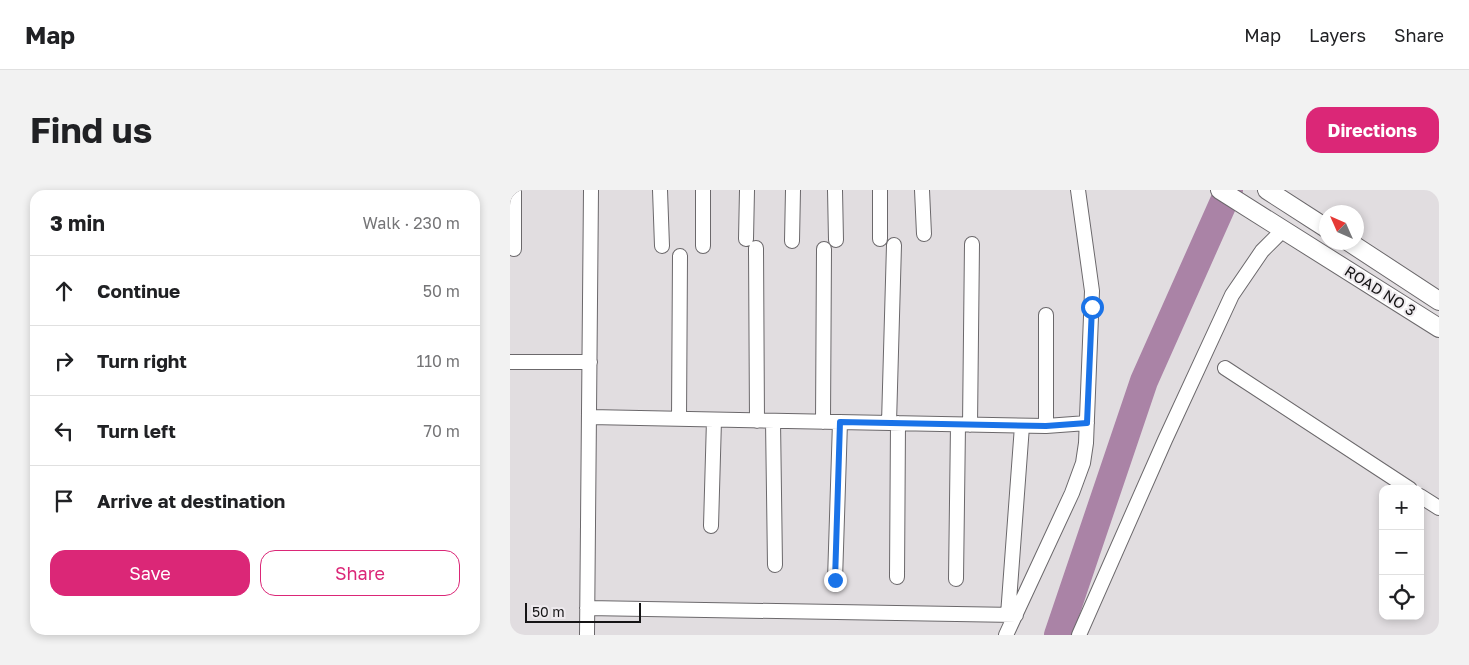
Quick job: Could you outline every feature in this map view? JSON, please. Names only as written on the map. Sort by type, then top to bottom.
[{"type":"street","points":[[514,190],[514,249]]},
{"type":"street","points":[[587,635],[591,190]]},
{"type":"street","points":[[660,190],[662,246]]},
{"type":"street","points":[[703,190],[703,246]]},
{"type":"street","points":[[747,190],[751,244],[757,421]]},
{"type":"street","points":[[792,241],[793,190]]},
{"type":"street","points":[[835,190],[836,240]]},
{"type":"street","points":[[880,190],[880,239]]},
{"type":"street","points":[[922,190],[924,234]]},
{"type":"street","points":[[1006,635],[1012,615],[1072,493],[1083,463],[1087,423],[1092,291],[1078,190]]},
{"type":"street","name":"ROAD NO 3","points":[[1220,190],[1439,328]]},
{"type":"street","points":[[1267,190],[1319,223]]},
{"type":"street","points":[[1079,635],[1165,440],[1232,295],[1277,226]]},
{"type":"street","points":[[956,579],[972,244]]},
{"type":"street","points":[[894,245],[896,577]]},
{"type":"street","points":[[822,422],[824,249]]},
{"type":"street","name":"ROAD NO 3","points":[[1361,250],[1439,301]]},
{"type":"street","points":[[679,419],[680,256]]},
{"type":"street","points":[[1046,315],[1046,426]]},
{"type":"street","points":[[510,362],[590,362]]},
{"type":"street","points":[[1225,368],[1404,485]]},
{"type":"street","points":[[590,417],[1022,426],[1087,423]]},
{"type":"street","points":[[711,526],[714,420]]},
{"type":"street","points":[[773,421],[775,565]]},
{"type":"street","points":[[835,580],[840,422]]},
{"type":"street","points":[[1012,615],[1022,426]]},
{"type":"street","points":[[1424,499],[1439,508]]},
{"type":"street","points":[[588,608],[1012,615]]},
{"type":"waterway","points":[[1058,635],[1144,381],[1229,190]]},
{"type":"route","points":[[835,580],[840,422],[1046,426],[1087,423],[1092,307]]}]
